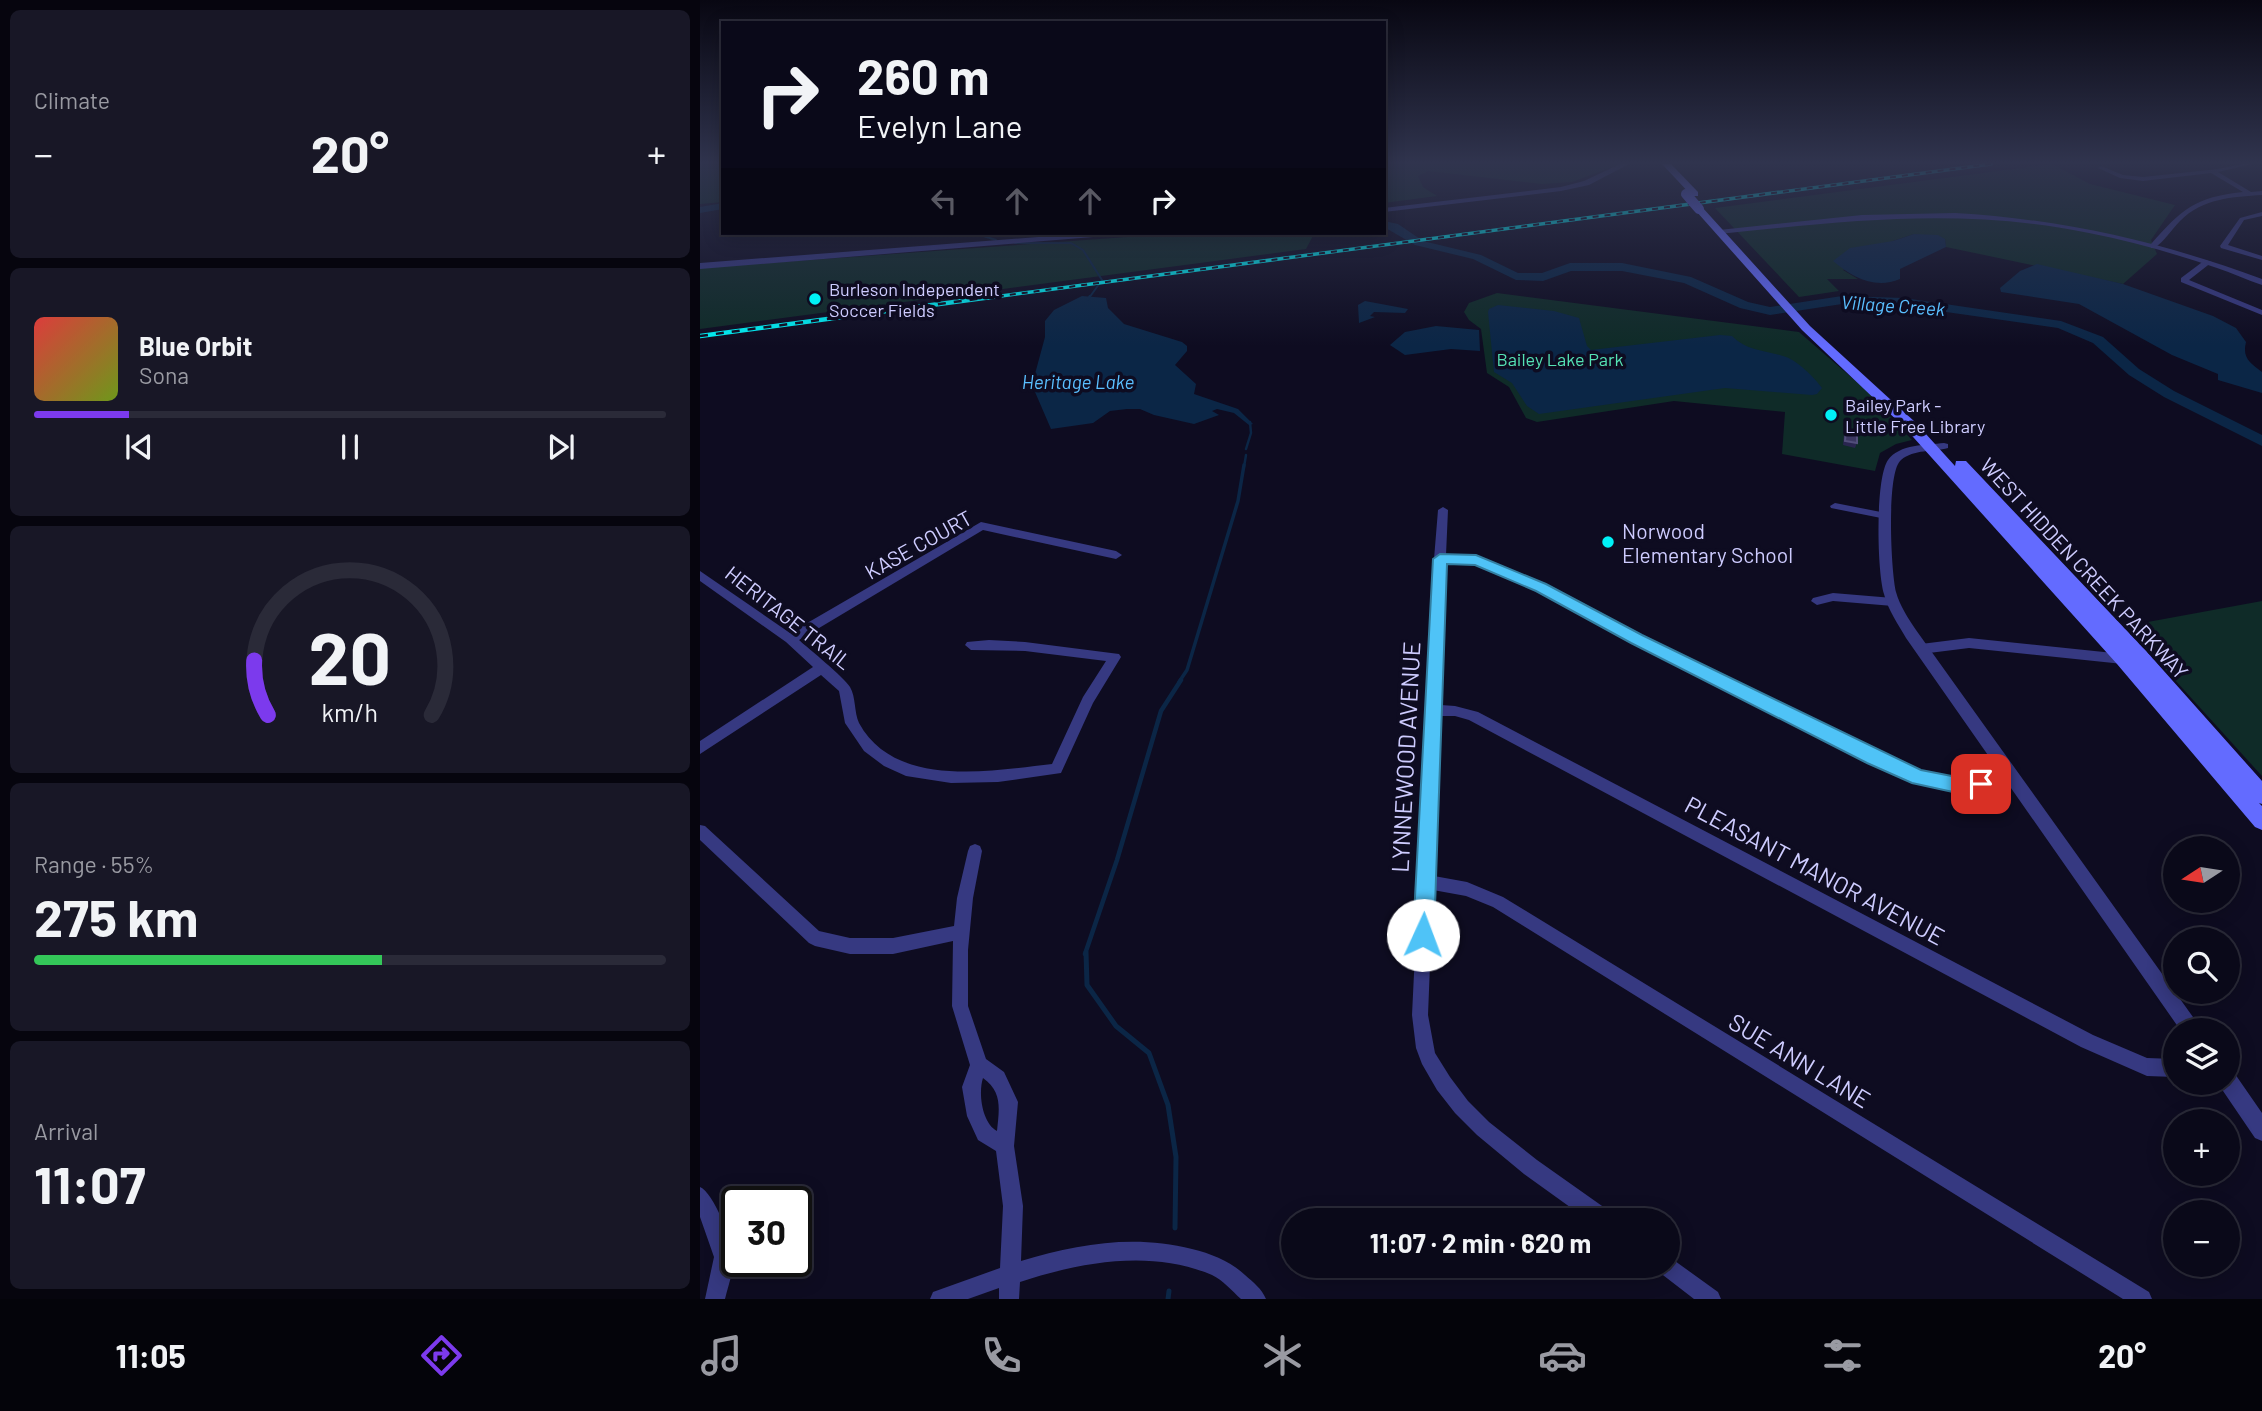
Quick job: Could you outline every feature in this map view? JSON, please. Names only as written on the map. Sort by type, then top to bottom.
[{"type":"main road","name":"WEST HIDDEN CREEK PARKWAY","points":[[1718,225],[1772,284],[1888,401],[1937,446],[2141,657],[2262,795]]},
{"type":"main road","name":"WEST HIDDEN CREEK PARKWAY","points":[[1937,446],[2262,821]]},
{"type":"street","points":[[1724,231],[1796,225]]},
{"type":"street","points":[[2049,225],[2085,229],[2154,246],[2262,282]]},
{"type":"street","points":[[2154,246],[2172,225]]},
{"type":"street","points":[[2238,225],[2224,246],[2262,258]]},
{"type":"street","points":[[700,266],[1093,235]]},
{"type":"street","points":[[2208,262],[2184,280],[2262,313]]},
{"type":"street","points":[[1937,446],[1904,454],[1892,463],[1887,476],[1886,563],[1888,588],[1893,602],[1921,649],[2184,1018]]},
{"type":"street","points":[[1835,506],[1886,516]]},
{"type":"street","name":"LYNNEWOOD AVENUE","points":[[1443,510],[1420,1016],[1427,1055],[1459,1106],[1491,1136],[1589,1208]]},
{"type":"street","name":"KASE COURT","points":[[790,639],[981,526],[1116,555]]},
{"type":"street","points":[[1440,559],[1476,560],[1541,587],[1637,639],[1919,777],[1962,786],[2015,780]]},
{"type":"street","name":"HERITAGE TRAIL","points":[[700,575],[790,639],[845,689],[852,723],[869,747],[889,762],[911,772],[951,776],[998,776],[1056,769],[1088,701],[1115,657],[1055,652],[1008,643],[971,645]]},
{"type":"street","points":[[1817,601],[1833,597],[1893,602]]},
{"type":"street","points":[[1921,649],[1969,643],[2123,660]]},
{"type":"street","points":[[700,748],[822,668]]},
{"type":"street","name":"PLEASANT MANOR AVENUE","points":[[1434,710],[1455,711],[1485,722],[2087,1041],[2147,1067],[2163,1068]]},
{"type":"street","points":[[700,831],[815,938],[850,946],[893,946],[961,932]]},
{"type":"street","points":[[975,850],[961,932],[960,1006],[979,1065],[998,1078],[1009,1102],[1005,1146],[1013,1206],[1009,1299]]},
{"type":"street","name":"SUE ANN LANE","points":[[1426,882],[1467,889],[1498,902],[2142,1299]]},
{"type":"street","points":[[979,1065],[971,1087],[976,1116],[984,1134],[1005,1146]]},
{"type":"street","points":[[2238,1095],[2262,1131]]},
{"type":"street","points":[[700,1197],[713,1222],[724,1257],[715,1299]]},
{"type":"street","points":[[940,1299],[1012,1274],[1085,1256],[1161,1250],[1223,1270],[1256,1299]]},
{"type":"street","points":[[1680,1276],[1711,1299]]},
{"type":"green space","points":[[1731,225],[2162,225],[2151,240],[2157,254],[2123,284],[1946,247],[1945,239],[1914,234],[1893,241],[1843,270],[1858,279],[1827,279],[1839,291],[1799,297]]},
{"type":"green space","name":"Burleson Independent Soccer Fields","points":[[1155,235],[1313,235],[1306,249],[700,329],[700,268]]},
{"type":"green space","name":"Bailey Lake Park","points":[[1497,293],[1799,332],[1866,390],[1912,440],[1896,444],[1880,453],[1875,471],[1782,454],[1785,412],[1674,401],[1537,422],[1526,418],[1509,387],[1487,373],[1481,329],[1469,320],[1464,312],[1469,303]]},
{"type":"green space","points":[[2262,601],[2262,776],[2126,626]]},
{"type":"water","points":[[1914,234],[1938,235],[1945,239],[1946,247],[1900,269],[1900,279],[1891,282],[1864,280],[1833,261],[1850,248],[1893,241]]},
{"type":"water","points":[[2037,264],[2123,284],[2213,316],[2236,328],[2246,342],[2248,360],[2262,372],[2262,393],[2218,380],[2218,374],[2172,355],[2079,304],[2001,292],[2000,288],[2020,271]]},
{"type":"water","name":"Heritage Lake","points":[[1082,296],[1106,298],[1108,308],[1124,324],[1182,342],[1187,346],[1187,351],[1175,365],[1196,384],[1194,394],[1238,409],[1253,424],[1249,425],[1234,413],[1217,409],[1212,411],[1219,415],[1194,424],[1140,409],[1127,409],[1110,411],[1093,423],[1051,429],[1032,385],[1045,337],[1045,321],[1054,310]]},
{"type":"water","points":[[1365,301],[1408,309],[1405,313],[1374,312],[1370,316],[1375,317],[1359,323],[1358,305]]},
{"type":"water","points":[[1498,305],[1554,311],[1579,318],[1587,346],[1591,350],[1720,335],[1732,336],[1750,347],[1794,361],[1822,388],[1812,395],[1725,388],[1539,414],[1527,406],[1512,383],[1494,372],[1488,312]]},
{"type":"water","points":[[1436,326],[1479,330],[1480,351],[1451,349],[1405,355],[1390,345],[1405,332]]},
{"type":"building","points":[[1846,430],[1857,432],[1857,443],[1845,441]]},
{"type":"waterway","name":"Village Creek","points":[[1387,225],[1394,226],[1419,243],[1477,257],[1516,276],[1543,277],[1570,267],[1622,267],[1687,280],[1744,305],[1770,311],[1842,300],[1904,302],[2061,325],[2098,340],[2134,372],[2169,394],[2262,441]]},
{"type":"waterway","points":[[980,235],[996,240]]},
{"type":"waterway","points":[[1015,243],[1071,243],[1083,250],[1102,280],[1089,298]]},
{"type":"waterway","points":[[1246,449],[1251,433],[1250,422]]},
{"type":"waterway","points":[[1244,467],[1246,455]]},
{"type":"waterway","points":[[1179,682],[1187,670],[1238,501],[1244,465]]},
{"type":"waterway","points":[[1085,954],[1117,860],[1161,711],[1181,680]]},
{"type":"waterway","points":[[1086,952],[1087,985],[1116,1026],[1149,1053],[1168,1105],[1176,1157],[1175,1228]]},
{"type":"waterway","points":[[1168,1299],[1169,1291]]},
{"type":"railway","points":[[986,298],[1536,225]]},
{"type":"railway","points":[[700,336],[999,296]]},
{"type":"place","name":"Burleson Independent Soccer Fields","points":[[815,299]]},
{"type":"place","name":"Bailey Park - Little Free Library","points":[[1831,415]]},
{"type":"place","name":"Norwood Elementary School","points":[[1608,542]]},
{"type":"route","points":[[1423,935],[1440,559],[1476,560],[1541,587],[1637,639],[1919,777],[1962,786],[1981,784]]}]
